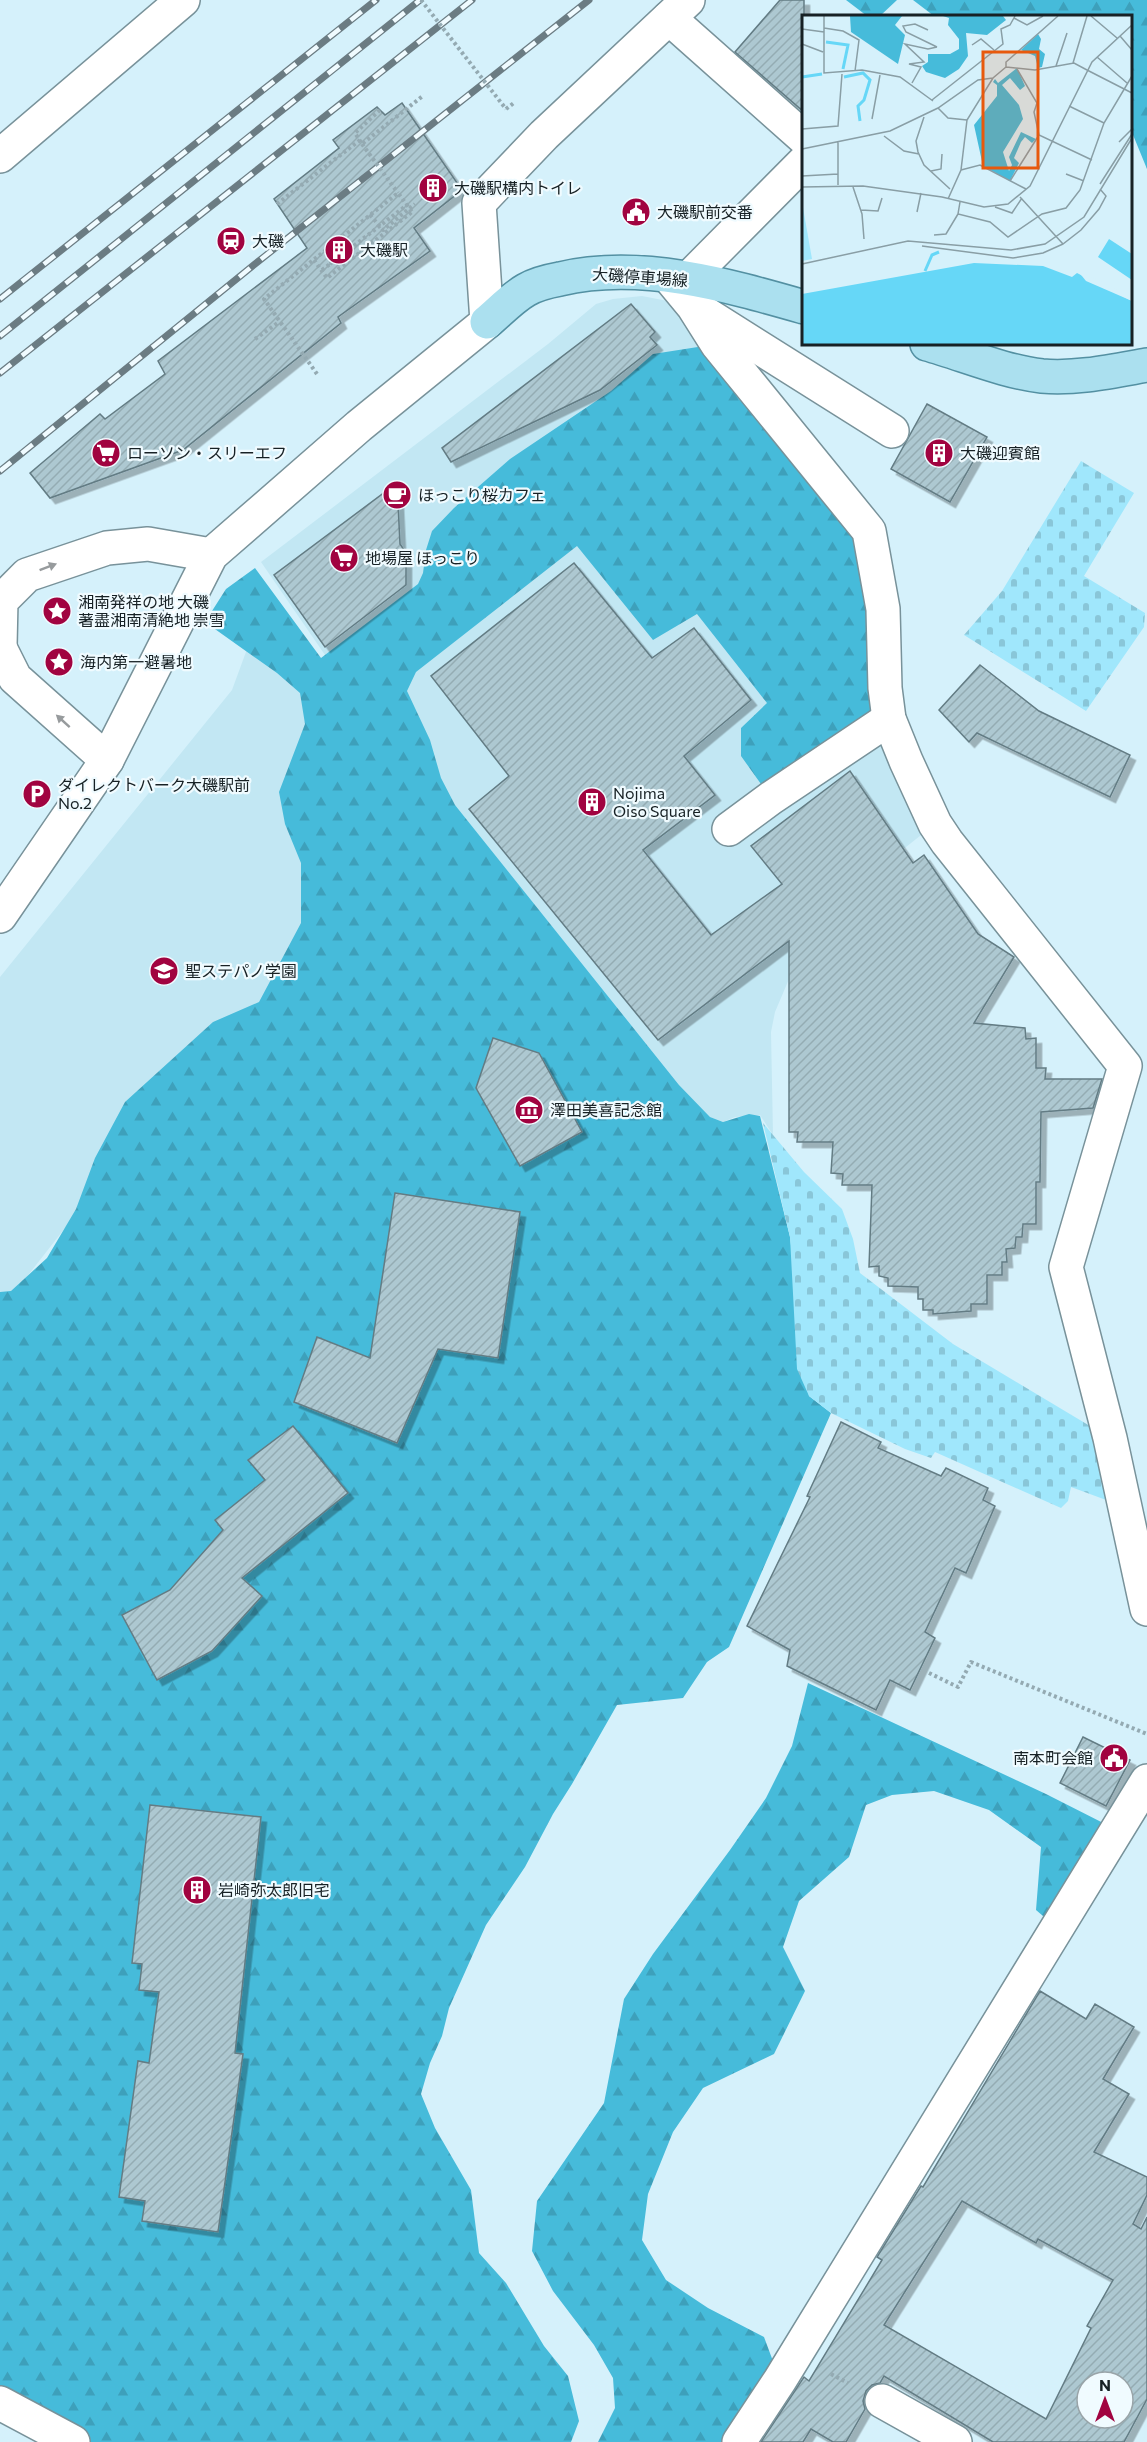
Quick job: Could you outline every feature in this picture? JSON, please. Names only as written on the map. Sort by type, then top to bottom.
[{"type":"main road","name":"大磯停車場線","points":[[487,322],[525,290],[549,281],[582,274],[617,273],[683,287],[728,286],[802,306]]},
{"type":"main road","points":[[930,345],[1018,371],[1043,376],[1093,374],[1147,365]]},
{"type":"street","points":[[0,156],[183,0]]},
{"type":"street","points":[[0,916],[107,760],[211,555],[359,426],[487,322],[479,203],[544,135],[678,9],[802,136]]},
{"type":"street","points":[[683,287],[802,164]]},
{"type":"street","points":[[683,287],[892,430]]},
{"type":"street","points":[[683,287],[717,344],[869,531],[883,609],[885,688],[889,719],[935,824],[1125,1066],[1066,1267],[1110,1438],[1147,1609]]},
{"type":"street","points":[[107,760],[15,678],[0,647],[1,601],[27,575],[106,548],[148,544],[211,555]]},
{"type":"street","points":[[729,829],[889,719]]},
{"type":"street","points":[[739,2442],[795,2355],[1147,1781]]},
{"type":"street","points":[[882,2401],[955,2442]]},
{"type":"street","points":[[0,2403],[73,2442]]},
{"type":"path","points":[[421,0],[507,109]]},
{"type":"path","points":[[278,204],[424,95]]},
{"type":"path","points":[[314,260],[327,278],[412,212],[355,133],[380,110]]},
{"type":"path","points":[[317,374],[264,299],[398,193]]},
{"type":"path","points":[[370,215],[383,230],[415,204]]},
{"type":"path","points":[[322,270],[407,205]]},
{"type":"path","points":[[255,339],[279,322]]},
{"type":"path","points":[[929,1673],[958,1687],[971,1662],[1147,1734]]},
{"type":"path","points":[[795,2355],[882,2401]]},
{"type":"shaded area","name":"Nojima Oiso Square","points":[[642,296],[693,306],[885,688],[935,824],[814,920],[775,1012],[771,1032],[773,1135],[760,1115],[735,1117],[723,1122],[710,1117],[679,1085],[455,805],[325,655],[261,562],[548,344],[596,304],[613,299]]},
{"type":"shaded area","name":"聖ステパノ学園","points":[[250,641],[351,717],[346,942],[141,1131],[0,1311],[0,977],[232,690]]},
{"type":"green space","points":[[846,0],[897,0],[881,15],[866,15]]},
{"type":"green space","points":[[913,0],[1147,0],[1147,169],[1132,132],[1132,15],[933,15]]},
{"type":"green space","points":[[717,344],[869,531],[889,719],[771,798],[741,756],[741,728],[767,703],[697,614],[653,640],[577,546],[416,672],[407,691],[430,740],[441,778],[455,805],[679,1085],[710,1117],[723,1122],[749,1114],[760,1116],[790,1237],[809,1396],[831,1413],[729,1647],[707,1662],[683,1698],[617,1705],[553,1814],[525,1867],[486,1925],[449,2008],[442,2036],[430,2063],[421,2094],[435,2128],[471,2190],[479,2253],[506,2283],[544,2346],[568,2376],[579,2421],[571,2442],[72,2442],[0,2403],[0,1292],[11,1291],[47,1258],[76,1209],[95,1158],[125,1102],[213,1022],[259,1002],[301,923],[301,863],[285,824],[279,792],[305,724],[300,693],[277,673],[205,622],[226,589],[255,568],[321,658],[418,584],[423,573],[426,550],[432,531],[454,508],[510,459],[611,391],[653,354]]},
{"type":"green space","points":[[1081,461],[1134,493],[1084,576],[1145,613],[1144,627],[1086,711],[964,635],[1002,591]]},
{"type":"green space","points":[[763,1123],[804,1172],[842,1209],[853,1239],[860,1273],[953,1344],[1110,1438],[1125,1507],[1071,1487],[1068,1501],[1061,1508],[935,1452],[931,1458],[905,1449],[831,1413],[809,1396],[797,1369],[790,1237]]},
{"type":"green space","points":[[808,1683],[1046,1794],[1117,1830],[1057,1928],[1036,1910],[1041,1847],[989,1810],[934,1791],[892,1795],[866,1805],[849,1857],[799,1901],[783,1947],[805,1991],[774,2054],[703,2088],[673,2132],[648,2194],[642,2240],[666,2280],[708,2308],[764,2337],[780,2380],[743,2442],[598,2442],[615,2408],[613,2378],[594,2345],[553,2291],[532,2251],[537,2201],[604,2103],[624,1999],[653,1954],[766,1798],[792,1746]]},
{"type":"building","points":[[780,0],[804,0],[802,110],[735,52]]},
{"type":"building","points":[[402,103],[462,190],[414,228],[430,251],[338,317],[341,323],[183,450],[50,498],[30,473],[100,414],[105,419],[165,374],[158,361],[307,248],[274,199],[339,148],[333,140],[377,107],[385,115]]},
{"type":"building","points":[[631,304],[655,332],[650,337],[657,345],[600,390],[451,462],[442,448]]},
{"type":"building","name":"大磯迎賓館","points":[[927,404],[987,437],[950,502],[891,469]]},
{"type":"building","points":[[397,483],[400,544],[406,553],[406,585],[325,647],[274,575]]},
{"type":"building","points":[[574,563],[652,658],[694,628],[751,700],[684,756],[715,795],[643,850],[711,935],[782,884],[751,846],[850,771],[913,863],[924,855],[978,934],[1014,957],[974,1023],[1025,1028],[1026,1039],[1036,1038],[1036,1068],[1046,1068],[1045,1079],[1102,1079],[1093,1108],[1041,1112],[1040,1182],[1036,1182],[1036,1224],[1023,1224],[1022,1237],[1016,1237],[1015,1248],[1006,1249],[1007,1262],[1002,1262],[1002,1275],[987,1275],[987,1304],[971,1304],[971,1311],[933,1314],[933,1310],[923,1310],[923,1299],[918,1299],[918,1287],[888,1286],[888,1278],[879,1276],[879,1266],[869,1267],[872,1185],[842,1185],[843,1174],[831,1173],[833,1142],[797,1142],[798,1132],[789,1132],[789,941],[658,1040],[469,809],[509,776],[431,676]]},
{"type":"building","points":[[980,665],[1039,711],[1130,755],[1110,797],[977,733],[969,742],[939,710]]},
{"type":"building","name":"澤田美喜記念館","points":[[493,1038],[539,1053],[582,1132],[520,1166],[476,1088]]},
{"type":"building","points":[[395,1193],[520,1212],[498,1358],[438,1349],[397,1443],[294,1402],[317,1337],[370,1358]]},
{"type":"building","points":[[841,1422],[881,1442],[878,1448],[941,1476],[946,1468],[988,1488],[983,1500],[995,1506],[966,1573],[955,1568],[925,1632],[935,1638],[910,1690],[890,1680],[876,1710],[787,1666],[790,1650],[747,1626],[810,1497],[807,1496]]},
{"type":"building","points":[[293,1426],[348,1493],[242,1578],[262,1596],[212,1651],[157,1680],[122,1615],[170,1590],[223,1530],[215,1520],[265,1480],[248,1460]]},
{"type":"building","points":[[1083,1737],[1130,1760],[1106,1806],[1060,1783]]},
{"type":"building","points":[[150,1805],[261,1817],[235,2053],[243,2054],[218,2232],[142,2221],[145,2201],[119,2197],[138,2061],[149,2063],[159,1992],[139,1990],[142,1964],[132,1963]]},
{"type":"building","points":[[1040,1991],[1086,2019],[1095,2004],[1134,2027],[1103,2079],[1129,2094],[1094,2152],[1147,2177],[1147,2195],[1133,2224],[1141,2229],[1147,2217],[1147,2399],[1135,2421],[1135,2370],[1075,2370],[1075,2430],[1130,2430],[1124,2442],[993,2442],[884,2376],[880,2383],[872,2385],[866,2391],[863,2401],[865,2409],[846,2442],[833,2442],[811,2429],[803,2442],[761,2442],[804,2377],[809,2381],[882,2260],[877,2257],[921,2186],[923,2187]],"holes":[[[962,2201],[1036,2243],[1038,2239],[1113,2280],[1087,2326],[1091,2328],[1046,2419],[884,2325]]]},
{"type":"railway","points":[[0,299],[376,0]]},
{"type":"railway","points":[[0,336],[420,0]]},
{"type":"railway","points":[[0,373],[472,0]]},
{"type":"railway","points":[[0,471],[255,264],[589,0]]},
{"type":"place","name":"大磯駅構内トイレ","points":[[433,188]]},
{"type":"place","name":"大磯駅前交番","points":[[636,212]]},
{"type":"place","name":"大磯","points":[[231,241]]},
{"type":"place","name":"大磯駅","points":[[339,250]]},
{"type":"place","name":"ローソン・スリーエフ","points":[[106,453]]},
{"type":"place","name":"大磯迎賓館","points":[[939,453]]},
{"type":"place","name":"ほっこり桜カフェ","points":[[397,495]]},
{"type":"place","name":"地場屋 ほっこり","points":[[344,558]]},
{"type":"place","name":"湘南発祥の地 大磯 著盡湘南清絶地 崇雪","points":[[57,611]]},
{"type":"place","name":"海内第一避暑地","points":[[59,662]]},
{"type":"place","name":"ダイレクトバーク大磯駅前 No.2","points":[[37,794]]},
{"type":"place","name":"Nojima Oiso Square","points":[[592,802]]},
{"type":"place","name":"聖ステパノ学園","points":[[164,971]]},
{"type":"place","name":"澤田美喜記念館","points":[[529,1110]]},
{"type":"place","name":"南本町会館","points":[[1114,1758]]},
{"type":"place","name":"岩崎弥太郎旧宅","points":[[197,1890]]}]
